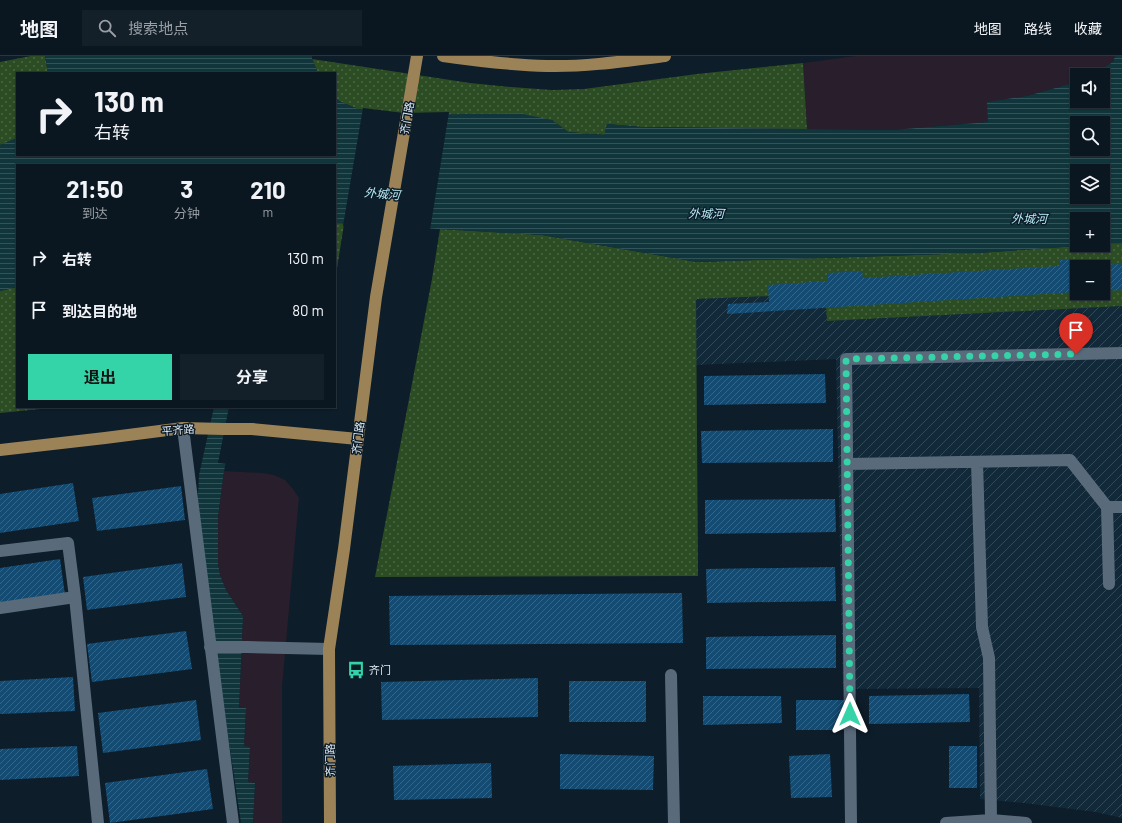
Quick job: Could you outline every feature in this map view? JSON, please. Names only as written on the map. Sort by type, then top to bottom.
[{"type":"main road","name":"齐门路","points":[[330,823],[329,649],[344,549],[376,297],[417,56]]},
{"type":"main road","points":[[443,56],[504,64],[548,66],[622,62],[665,56]]},
{"type":"main road","name":"平齐路","points":[[0,450],[183,428],[252,429],[358,439]]},
{"type":"street","points":[[851,823],[846,359],[1122,354]]},
{"type":"street","points":[[183,428],[212,647],[233,823]]},
{"type":"street","points":[[848,464],[1070,460],[1107,507],[1109,584]]},
{"type":"street","points":[[978,462],[982,627],[989,658],[991,820]]},
{"type":"street","points":[[1107,507],[1122,507]]},
{"type":"street","points":[[0,551],[68,543],[75,597],[98,823]]},
{"type":"street","points":[[0,608],[75,597]]},
{"type":"street","points":[[212,647],[329,649]]},
{"type":"street","points":[[671,675],[674,823]]},
{"type":"street","points":[[946,823],[991,820],[1026,823]]},
{"type":"shaded area","points":[[856,56],[1115,56],[1113,62],[1103,68],[1070,68],[1070,84],[1027,96],[988,102],[989,122],[893,130],[807,129],[803,63]]},
{"type":"shaded area","points":[[825,294],[827,321],[1122,306],[1122,818],[1096,812],[980,799],[979,688],[843,689],[836,359],[696,365],[696,299]]},
{"type":"shaded area","points":[[224,471],[274,475],[285,480],[299,498],[282,687],[282,823],[253,823],[255,783],[248,782],[250,747],[244,746],[246,709],[239,709],[243,616],[226,590],[220,575],[218,563],[218,517]]},
{"type":"green space","points":[[31,56],[45,56],[48,72],[16,72],[16,138],[0,145],[0,62]]},
{"type":"green space","points":[[312,59],[470,83],[552,90],[584,89],[697,74],[803,63],[807,129],[641,127],[607,124],[605,135],[568,132],[552,120],[404,115],[358,109],[339,101],[336,98],[336,72],[318,72]]},
{"type":"green space","points":[[336,223],[344,224],[336,275]]},
{"type":"green space","points":[[440,229],[542,235],[697,262],[978,253],[1070,247],[1070,252],[1110,252],[1110,244],[1122,243],[1122,306],[827,321],[825,294],[696,299],[698,576],[375,577],[432,279]]},
{"type":"green space","points":[[16,287],[16,408],[51,408],[0,413],[0,291]]},
{"type":"water","points":[[45,56],[312,56],[318,72],[48,72]]},
{"type":"water","name":"外城河","points":[[1115,56],[1122,56],[1122,243],[1110,244],[1110,212],[1070,212],[1070,247],[978,253],[697,262],[542,235],[336,223],[336,164],[16,164],[16,287],[0,291],[0,145],[16,138],[16,156],[336,156],[336,98],[339,101],[358,109],[404,115],[518,113],[552,120],[568,132],[604,135],[607,124],[641,127],[893,130],[988,122],[987,102],[1027,96],[1070,84],[1070,108],[1110,108],[1110,68],[1103,68],[1113,62]]},
{"type":"water","points":[[214,408],[238,408],[224,471],[218,517],[218,563],[220,575],[226,590],[243,616],[239,708],[246,708],[244,746],[250,747],[248,782],[255,783],[253,823],[241,823],[198,533],[197,515],[199,475]]},
{"type":"pier","points":[[363,108],[404,113],[449,112],[430,230],[343,226]]},
{"type":"pier","points":[[229,408],[240,408],[228,464],[218,463]]},
{"type":"building","points":[[1098,259],[1098,260],[1070,260],[1070,292],[727,314],[728,304],[769,302],[768,285],[828,281],[828,273],[862,271],[863,278],[1060,266],[1060,260]]},
{"type":"building","points":[[1122,264],[1122,290],[1110,291],[1110,265]]},
{"type":"building","points":[[825,374],[826,403],[704,405],[704,376]]},
{"type":"building","points":[[833,429],[833,462],[702,463],[701,431]]},
{"type":"building","points":[[73,483],[79,521],[0,533],[0,494]]},
{"type":"building","points":[[181,486],[185,520],[97,531],[92,498]]},
{"type":"building","points":[[835,499],[836,532],[705,534],[705,500]]},
{"type":"building","points":[[60,559],[65,595],[0,605],[0,568]]},
{"type":"building","points":[[182,563],[186,597],[87,610],[83,577]]},
{"type":"building","points":[[835,567],[836,601],[707,603],[706,569]]},
{"type":"building","points":[[682,593],[683,643],[390,645],[389,596]]},
{"type":"building","points":[[186,631],[192,669],[92,682],[87,644]]},
{"type":"building","points":[[836,635],[836,668],[706,669],[706,637]]},
{"type":"building","points":[[73,677],[75,711],[0,714],[0,681]]},
{"type":"building","points":[[538,678],[538,717],[382,720],[381,682]]},
{"type":"building","points":[[569,681],[646,681],[646,722],[569,722]]},
{"type":"building","points":[[969,694],[970,722],[869,724],[869,696]]},
{"type":"building","points":[[703,696],[781,696],[782,723],[703,725]]},
{"type":"building","points":[[196,700],[201,740],[103,753],[98,713]]},
{"type":"building","points":[[796,700],[845,700],[846,730],[796,730]]},
{"type":"building","points":[[77,746],[79,776],[0,780],[0,749]]},
{"type":"building","points":[[949,746],[977,746],[977,788],[949,788]]},
{"type":"building","points":[[560,754],[654,756],[653,790],[560,789]]},
{"type":"building","points":[[830,754],[832,797],[791,798],[789,756]]},
{"type":"building","points":[[491,763],[492,798],[394,800],[393,766]]},
{"type":"building","points":[[207,769],[213,809],[110,823],[105,783]]},
{"type":"place","name":"齐门","points":[[356,670]]},
{"type":"route","points":[[850,714],[846,359],[1076,354]]}]
